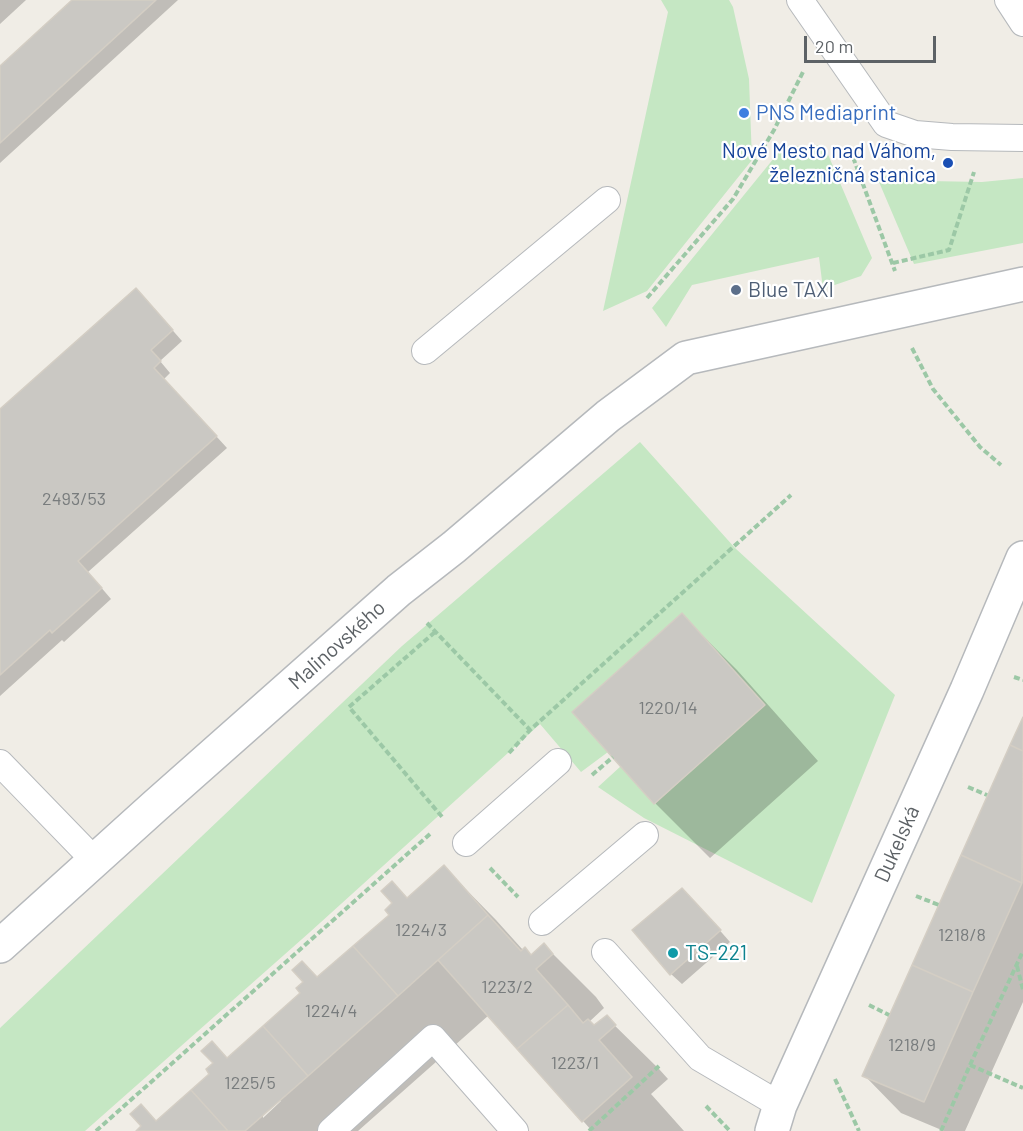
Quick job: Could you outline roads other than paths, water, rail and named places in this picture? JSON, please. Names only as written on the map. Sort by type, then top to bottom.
[{"type":"street","name":"Malinovského","points":[[0,946],[399,590],[454,547],[608,416],[686,358],[1016,290]]},
{"type":"street","name":"Dukelská","points":[[776,1118],[967,690],[1023,558]]},
{"type":"lane","points":[[800,0],[886,124],[915,134],[1023,138]]},
{"type":"lane","points":[[1008,0],[1023,23]]},
{"type":"lane","points":[[425,351],[608,200]]},
{"type":"lane","points":[[466,843],[558,762]]},
{"type":"lane","points":[[0,763],[95,861]]},
{"type":"lane","points":[[542,922],[645,835]]},
{"type":"lane","points":[[605,952],[700,1058],[776,1118]]},
{"type":"lane","points":[[331,1131],[433,1038],[515,1131]]},
{"type":"place","name":"PNS Mediaprint","points":[[744,113]]},
{"type":"place","name":"Nové Mesto nad Váhom, železničná stanica","points":[[948,163]]},
{"type":"place","name":"Blue TAXI","points":[[736,290]]},
{"type":"place","name":"TS-221","points":[[673,953]]}]
